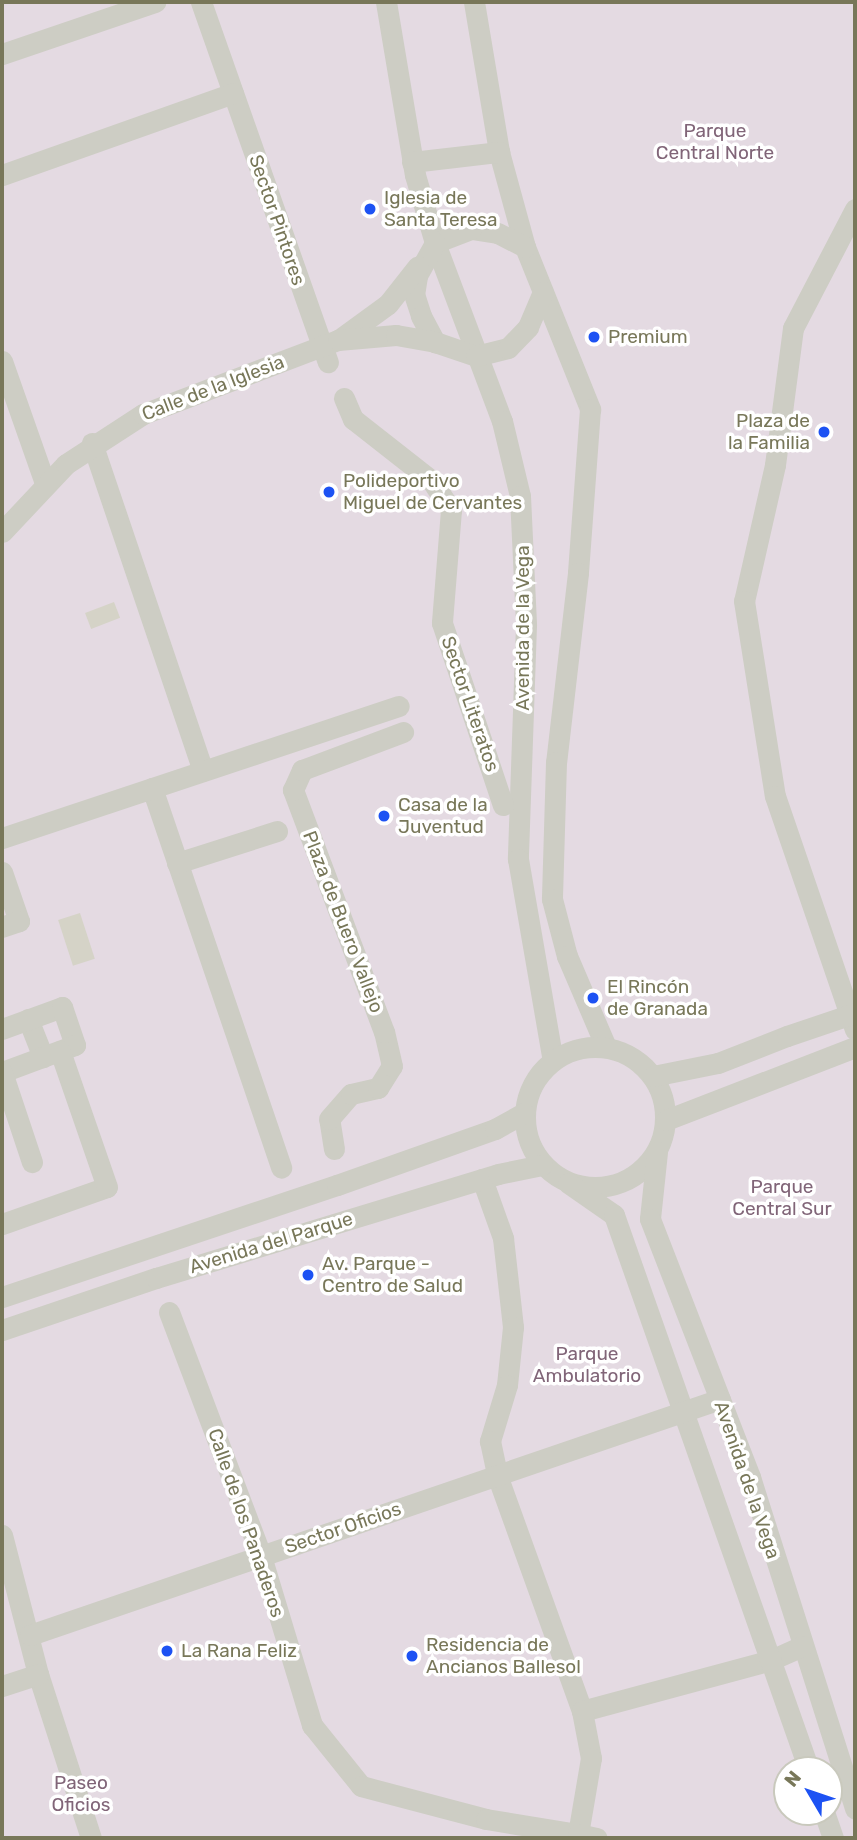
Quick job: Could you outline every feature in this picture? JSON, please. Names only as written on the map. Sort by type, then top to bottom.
[{"type":"street","points":[[2,54],[155,2]]},
{"type":"street","name":"Sector Pintores","points":[[201,2],[329,349]]},
{"type":"street","name":"Avenida de la Vega","points":[[386,2],[412,162],[435,243],[502,421],[520,496],[526,625],[518,859],[553,1060]]},
{"type":"street","name":"Avenida de la Vega","points":[[474,2],[499,152],[525,247],[590,409],[578,573],[556,762],[552,899],[567,956],[606,1047]]},
{"type":"street","points":[[2,175],[233,93]]},
{"type":"street","points":[[412,162],[499,152]]},
{"type":"street","points":[[855,209],[793,328],[780,467],[744,601],[775,796],[855,1030]]},
{"type":"street","points":[[435,342],[414,294],[417,276],[435,243],[471,229],[497,233],[525,247]]},
{"type":"street","name":"Calle de la Iglesia","points":[[329,349],[388,304],[435,243]]},
{"type":"street","points":[[476,356],[508,348],[527,327],[543,292]]},
{"type":"street","name":"Calle de la Iglesia","points":[[2,531],[44,484],[92,443],[143,414],[329,349],[396,335],[435,342],[476,356]]},
{"type":"street","points":[[2,361],[44,484]]},
{"type":"street","name":"Sector Literatos","points":[[344,398],[353,419],[432,481],[451,510],[442,623],[503,805]]},
{"type":"street","points":[[92,443],[203,771]]},
{"type":"street","points":[[2,838],[399,706]]},
{"type":"street","name":"Plaza de Buero Vallejo","points":[[334,1149],[329,1119],[351,1094],[377,1088],[392,1066],[384,1032],[293,790],[302,770],[403,733]]},
{"type":"street","points":[[152,788],[281,1168]]},
{"type":"street","points":[[177,863],[277,831]]},
{"type":"street","points":[[2,872],[19,921],[2,927]]},
{"type":"street","points":[[2,1028],[62,1007],[75,1045],[2,1072],[32,1163]]},
{"type":"street","points":[[653,1076],[718,1063],[855,1013]]},
{"type":"street","points":[[2,1224],[107,1187],[51,1054],[28,1019]]},
{"type":"street","points":[[606,1047],[638,1060],[653,1076],[664,1097],[666,1120],[657,1152],[634,1177],[602,1188],[568,1183],[542,1165],[528,1141],[524,1113],[533,1084],[553,1060],[578,1048],[606,1047]]},
{"type":"street","points":[[666,1120],[793,1068],[855,1047]]},
{"type":"street","name":"Avenida del Parque","points":[[2,1297],[337,1185],[495,1129],[524,1113]]},
{"type":"street","name":"Avenida de la Vega","points":[[657,1152],[650,1219],[750,1477],[855,1809]]},
{"type":"street","name":"Avenida del Parque","points":[[2,1330],[156,1278],[482,1179],[542,1165]]},
{"type":"street","points":[[482,1179],[503,1238],[513,1326],[507,1385],[490,1441],[497,1475],[582,1711],[591,1758],[584,1837]]},
{"type":"street","name":"Avenida de la Vega","points":[[568,1183],[614,1215],[804,1756]]},
{"type":"street","name":"Calle de los Panaderos","points":[[169,1312],[261,1556],[312,1725],[361,1786],[486,1819],[584,1837]]},
{"type":"street","name":"Sector Oficios","points":[[30,1635],[720,1399]]},
{"type":"street","points":[[2,1535],[38,1674],[92,1838]]},
{"type":"street","points":[[582,1711],[771,1660],[802,1646]]},
{"type":"street","points":[[2,1686],[38,1674]]},
{"type":"green space","points":[[2,2],[855,2],[855,1838],[2,1838]]},
{"type":"shaded area","points":[[114,602],[120,618],[91,629],[85,613]]},
{"type":"shaded area","points":[[80,913],[95,959],[73,966],[58,920]]},
{"type":"place","name":"Iglesia de Santa Teresa","points":[[370,209]]},
{"type":"place","name":"Premium","points":[[594,337]]},
{"type":"place","name":"Plaza de la Familia","points":[[824,432]]},
{"type":"place","name":"Polideportivo Miguel de Cervantes","points":[[329,492]]},
{"type":"place","name":"Casa de la Juventud","points":[[384,816]]},
{"type":"place","name":"El Rincón de Granada","points":[[593,998]]},
{"type":"place","name":"Av. Parque - Centro de Salud","points":[[308,1275]]},
{"type":"place","name":"La Rana Feliz","points":[[167,1651]]},
{"type":"place","name":"Residencia de Ancianos Ballesol","points":[[412,1656]]},
{"type":"park label","name":"Parque Central Norte","points":[[715,142]]},
{"type":"park label","name":"Parque Central Sur","points":[[782,1198]]},
{"type":"park label","name":"Parque Ambulatorio","points":[[587,1365]]},
{"type":"park label","name":"Paseo Oficios","points":[[81,1794]]}]
